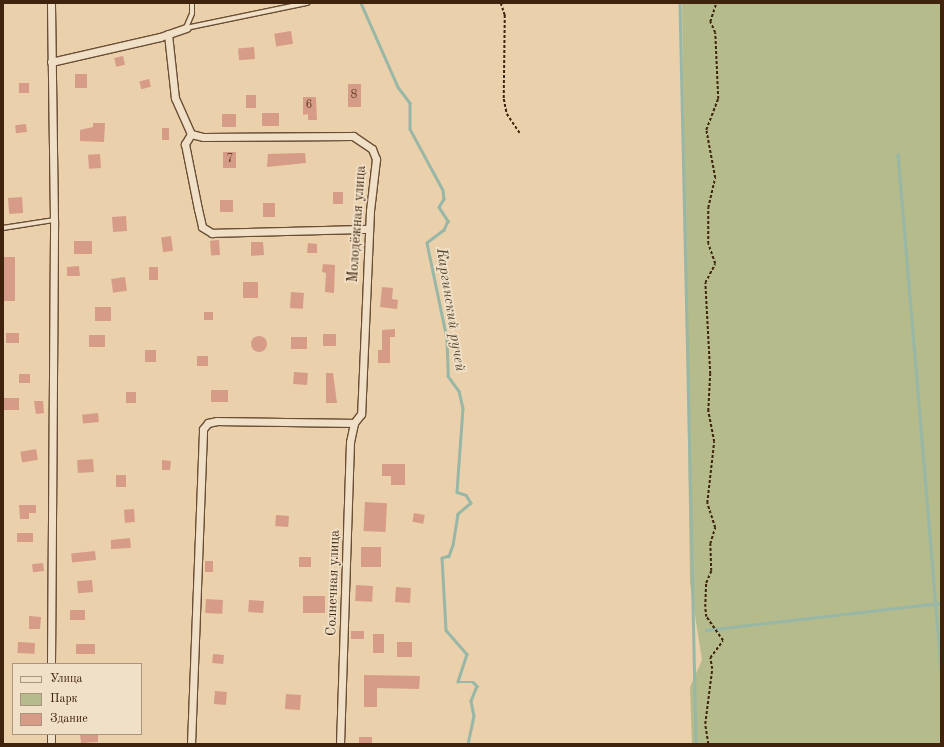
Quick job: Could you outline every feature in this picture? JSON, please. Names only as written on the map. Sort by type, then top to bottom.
[{"type":"street","points":[[51,3],[54,220],[51,663]]},
{"type":"street","points":[[51,62],[168,34],[186,28]]},
{"type":"street","points":[[168,34],[176,98],[191,134],[185,144],[202,227],[212,233],[368,230]]},
{"type":"street","name":"Молодёжная улица","points":[[191,134],[203,137],[353,136],[368,143],[376,159],[368,230],[361,414],[354,423]]},
{"type":"street","points":[[191,744],[203,429],[208,423],[217,421],[354,423]]},
{"type":"street","name":"Солнечная улица","points":[[340,744],[350,442],[354,423]]},
{"type":"lane","points":[[186,28],[192,14],[192,3]]},
{"type":"lane","points":[[186,28],[307,3]]},
{"type":"lane","points":[[3,228],[54,220]]},
{"type":"path","points":[[501,3],[505,14],[504,99],[507,114],[520,133]]},
{"type":"path","points":[[708,744],[705,724],[712,669],[710,658],[723,641],[706,617],[705,607],[706,583],[711,572],[710,544],[715,528],[707,503],[714,442],[708,411],[710,374],[706,284],[716,264],[708,244],[708,208],[715,178],[706,130],[718,99],[715,33],[710,22],[716,3]]},
{"type":"green space","points":[[682,3],[941,3],[941,744],[692,744],[690,687],[702,660],[690,583]]},
{"type":"building","points":[[291,31],[293,44],[276,46],[274,34]]},
{"type":"building","points":[[254,47],[255,59],[239,60],[238,48]]},
{"type":"building","points":[[123,56],[125,65],[116,67],[114,58]]},
{"type":"building","points":[[75,74],[87,74],[87,88],[75,88]]},
{"type":"building","points":[[149,79],[151,87],[141,89],[139,81]]},
{"type":"building","points":[[19,83],[29,83],[29,93],[19,93]]},
{"type":"building","points":[[348,84],[361,84],[361,107],[348,107]]},
{"type":"building","points":[[246,95],[256,95],[256,108],[246,108]]},
{"type":"building","points":[[303,97],[316,97],[317,120],[308,120],[308,114],[303,115]]},
{"type":"building","points":[[262,113],[279,113],[279,126],[262,126]]},
{"type":"building","points":[[222,114],[236,114],[236,127],[222,127]]},
{"type":"building","points":[[93,123],[105,123],[104,142],[80,141],[80,130],[93,127]]},
{"type":"building","points":[[26,124],[27,132],[16,133],[15,125]]},
{"type":"building","points":[[162,128],[169,128],[169,140],[162,140]]},
{"type":"building","points":[[223,152],[236,152],[236,168],[223,168]]},
{"type":"building","points":[[305,153],[306,163],[267,167],[268,154]]},
{"type":"building","points":[[100,154],[101,168],[89,169],[88,155]]},
{"type":"building","points":[[333,192],[343,192],[343,204],[333,204]]},
{"type":"building","points":[[22,197],[23,213],[9,214],[8,198]]},
{"type":"building","points":[[220,200],[233,200],[233,212],[220,212]]},
{"type":"building","points":[[263,203],[275,203],[275,217],[263,217]]},
{"type":"building","points":[[126,216],[127,231],[113,232],[112,217]]},
{"type":"building","points":[[171,236],[173,251],[163,252],[161,237]]},
{"type":"building","points":[[219,240],[220,255],[211,256],[210,241]]},
{"type":"building","points":[[74,241],[92,241],[92,254],[74,254]]},
{"type":"building","points":[[251,242],[263,242],[264,255],[251,256]]},
{"type":"building","points":[[308,243],[317,244],[317,253],[307,253]]},
{"type":"building","points":[[3,257],[15,257],[15,301],[3,301]]},
{"type":"building","points":[[323,264],[335,265],[334,293],[325,292],[326,273],[322,272]]},
{"type":"building","points":[[79,266],[80,276],[67,276],[67,267]]},
{"type":"building","points":[[149,267],[158,267],[158,280],[149,280]]},
{"type":"building","points":[[125,277],[127,291],[113,293],[111,279]]},
{"type":"building","points":[[243,282],[258,282],[258,298],[243,298]]},
{"type":"building","points":[[382,287],[393,288],[392,299],[398,300],[397,309],[380,307]]},
{"type":"building","points":[[291,292],[304,293],[303,309],[290,308]]},
{"type":"building","points":[[95,307],[111,307],[111,321],[95,321]]},
{"type":"building","points":[[204,312],[213,312],[213,320],[204,320]]},
{"type":"building","points":[[395,329],[395,337],[390,337],[390,363],[378,363],[378,350],[382,350],[382,330]]},
{"type":"building","points":[[6,333],[19,333],[19,343],[6,343]]},
{"type":"building","points":[[323,334],[336,334],[336,346],[323,346]]},
{"type":"building","points":[[89,335],[105,335],[105,347],[89,347]]},
{"type":"building","points":[[256,336],[262,336],[267,341],[265,350],[262,352],[256,352],[251,347],[251,341]]},
{"type":"building","points":[[291,337],[307,337],[307,349],[291,349]]},
{"type":"building","points":[[145,350],[156,350],[156,362],[145,362]]},
{"type":"building","points":[[197,356],[208,356],[208,366],[197,366]]},
{"type":"building","points":[[294,372],[308,373],[307,385],[293,384]]},
{"type":"building","points":[[326,373],[333,373],[337,403],[326,403]]},
{"type":"building","points":[[19,374],[30,374],[30,383],[19,383]]},
{"type":"building","points":[[211,390],[228,390],[228,402],[211,402]]},
{"type":"building","points":[[126,392],[136,392],[136,403],[126,403]]},
{"type":"building","points":[[4,398],[19,398],[19,410],[4,410]]},
{"type":"building","points":[[34,401],[43,401],[44,413],[36,414]]},
{"type":"building","points":[[98,413],[99,422],[83,424],[82,415]]},
{"type":"building","points":[[36,449],[38,460],[22,463],[20,452]]},
{"type":"building","points":[[93,459],[94,472],[78,473],[77,460]]},
{"type":"building","points":[[162,460],[171,461],[170,470],[162,470]]},
{"type":"building","points":[[382,464],[405,464],[405,485],[391,485],[391,476],[382,476]]},
{"type":"building","points":[[116,475],[126,475],[126,487],[116,487]]},
{"type":"building","points":[[365,502],[387,503],[385,532],[363,531]]},
{"type":"building","points":[[19,505],[36,505],[36,513],[29,513],[29,519],[20,519]]},
{"type":"building","points":[[134,509],[135,522],[125,523],[124,510]]},
{"type":"building","points":[[414,513],[425,515],[423,524],[412,522]]},
{"type":"building","points":[[276,515],[289,516],[288,527],[275,526]]},
{"type":"building","points":[[17,533],[33,533],[33,542],[17,542]]},
{"type":"building","points":[[130,538],[131,548],[111,549],[111,540]]},
{"type":"building","points":[[361,547],[381,547],[381,567],[361,567]]},
{"type":"building","points":[[95,551],[96,560],[72,562],[71,554]]},
{"type":"building","points":[[299,557],[311,557],[311,567],[299,567]]},
{"type":"building","points":[[205,561],[213,561],[213,572],[205,572]]},
{"type":"building","points":[[43,563],[44,571],[33,572],[32,564]]},
{"type":"building","points":[[92,580],[93,592],[78,593],[77,581]]},
{"type":"building","points":[[356,585],[373,586],[372,602],[355,601]]},
{"type":"building","points":[[396,587],[411,588],[410,603],[395,602]]},
{"type":"building","points":[[303,596],[325,596],[325,613],[303,613]]},
{"type":"building","points":[[206,599],[223,600],[222,614],[205,613]]},
{"type":"building","points":[[249,600],[264,601],[263,613],[248,612]]},
{"type":"building","points":[[70,610],[85,610],[85,620],[70,620]]},
{"type":"building","points":[[29,616],[41,617],[40,629],[29,629]]},
{"type":"building","points":[[351,631],[364,631],[364,639],[351,639]]},
{"type":"building","points":[[373,634],[384,634],[384,653],[373,653]]},
{"type":"building","points":[[18,642],[35,643],[34,654],[17,653]]},
{"type":"building","points":[[397,642],[412,642],[412,657],[397,657]]},
{"type":"building","points":[[76,644],[95,644],[95,654],[76,654]]},
{"type":"building","points":[[213,654],[224,655],[223,664],[212,663]]},
{"type":"building","points":[[364,675],[420,676],[419,689],[377,688],[377,707],[364,707]]},
{"type":"building","points":[[215,691],[227,692],[226,705],[214,704]]},
{"type":"building","points":[[286,694],[301,695],[300,710],[285,709]]},
{"type":"building","points":[[80,735],[98,735],[98,742],[81,743]]},
{"type":"building","points":[[359,737],[372,737],[372,744],[359,744]]},
{"type":"waterway","name":"Каргинский ручей","points":[[361,3],[398,87],[410,103],[410,129],[443,190],[444,199],[439,207],[448,221],[444,230],[427,243],[447,339],[448,376],[459,391],[463,408],[457,492],[466,495],[471,503],[458,514],[453,545],[449,556],[442,558],[446,630],[467,654],[458,682],[473,682],[477,686],[471,701],[474,716],[468,744]]},
{"type":"waterway","points":[[680,3],[696,744]]},
{"type":"waterway","points":[[898,154],[941,667]]},
{"type":"waterway","points":[[706,630],[941,603]]}]
